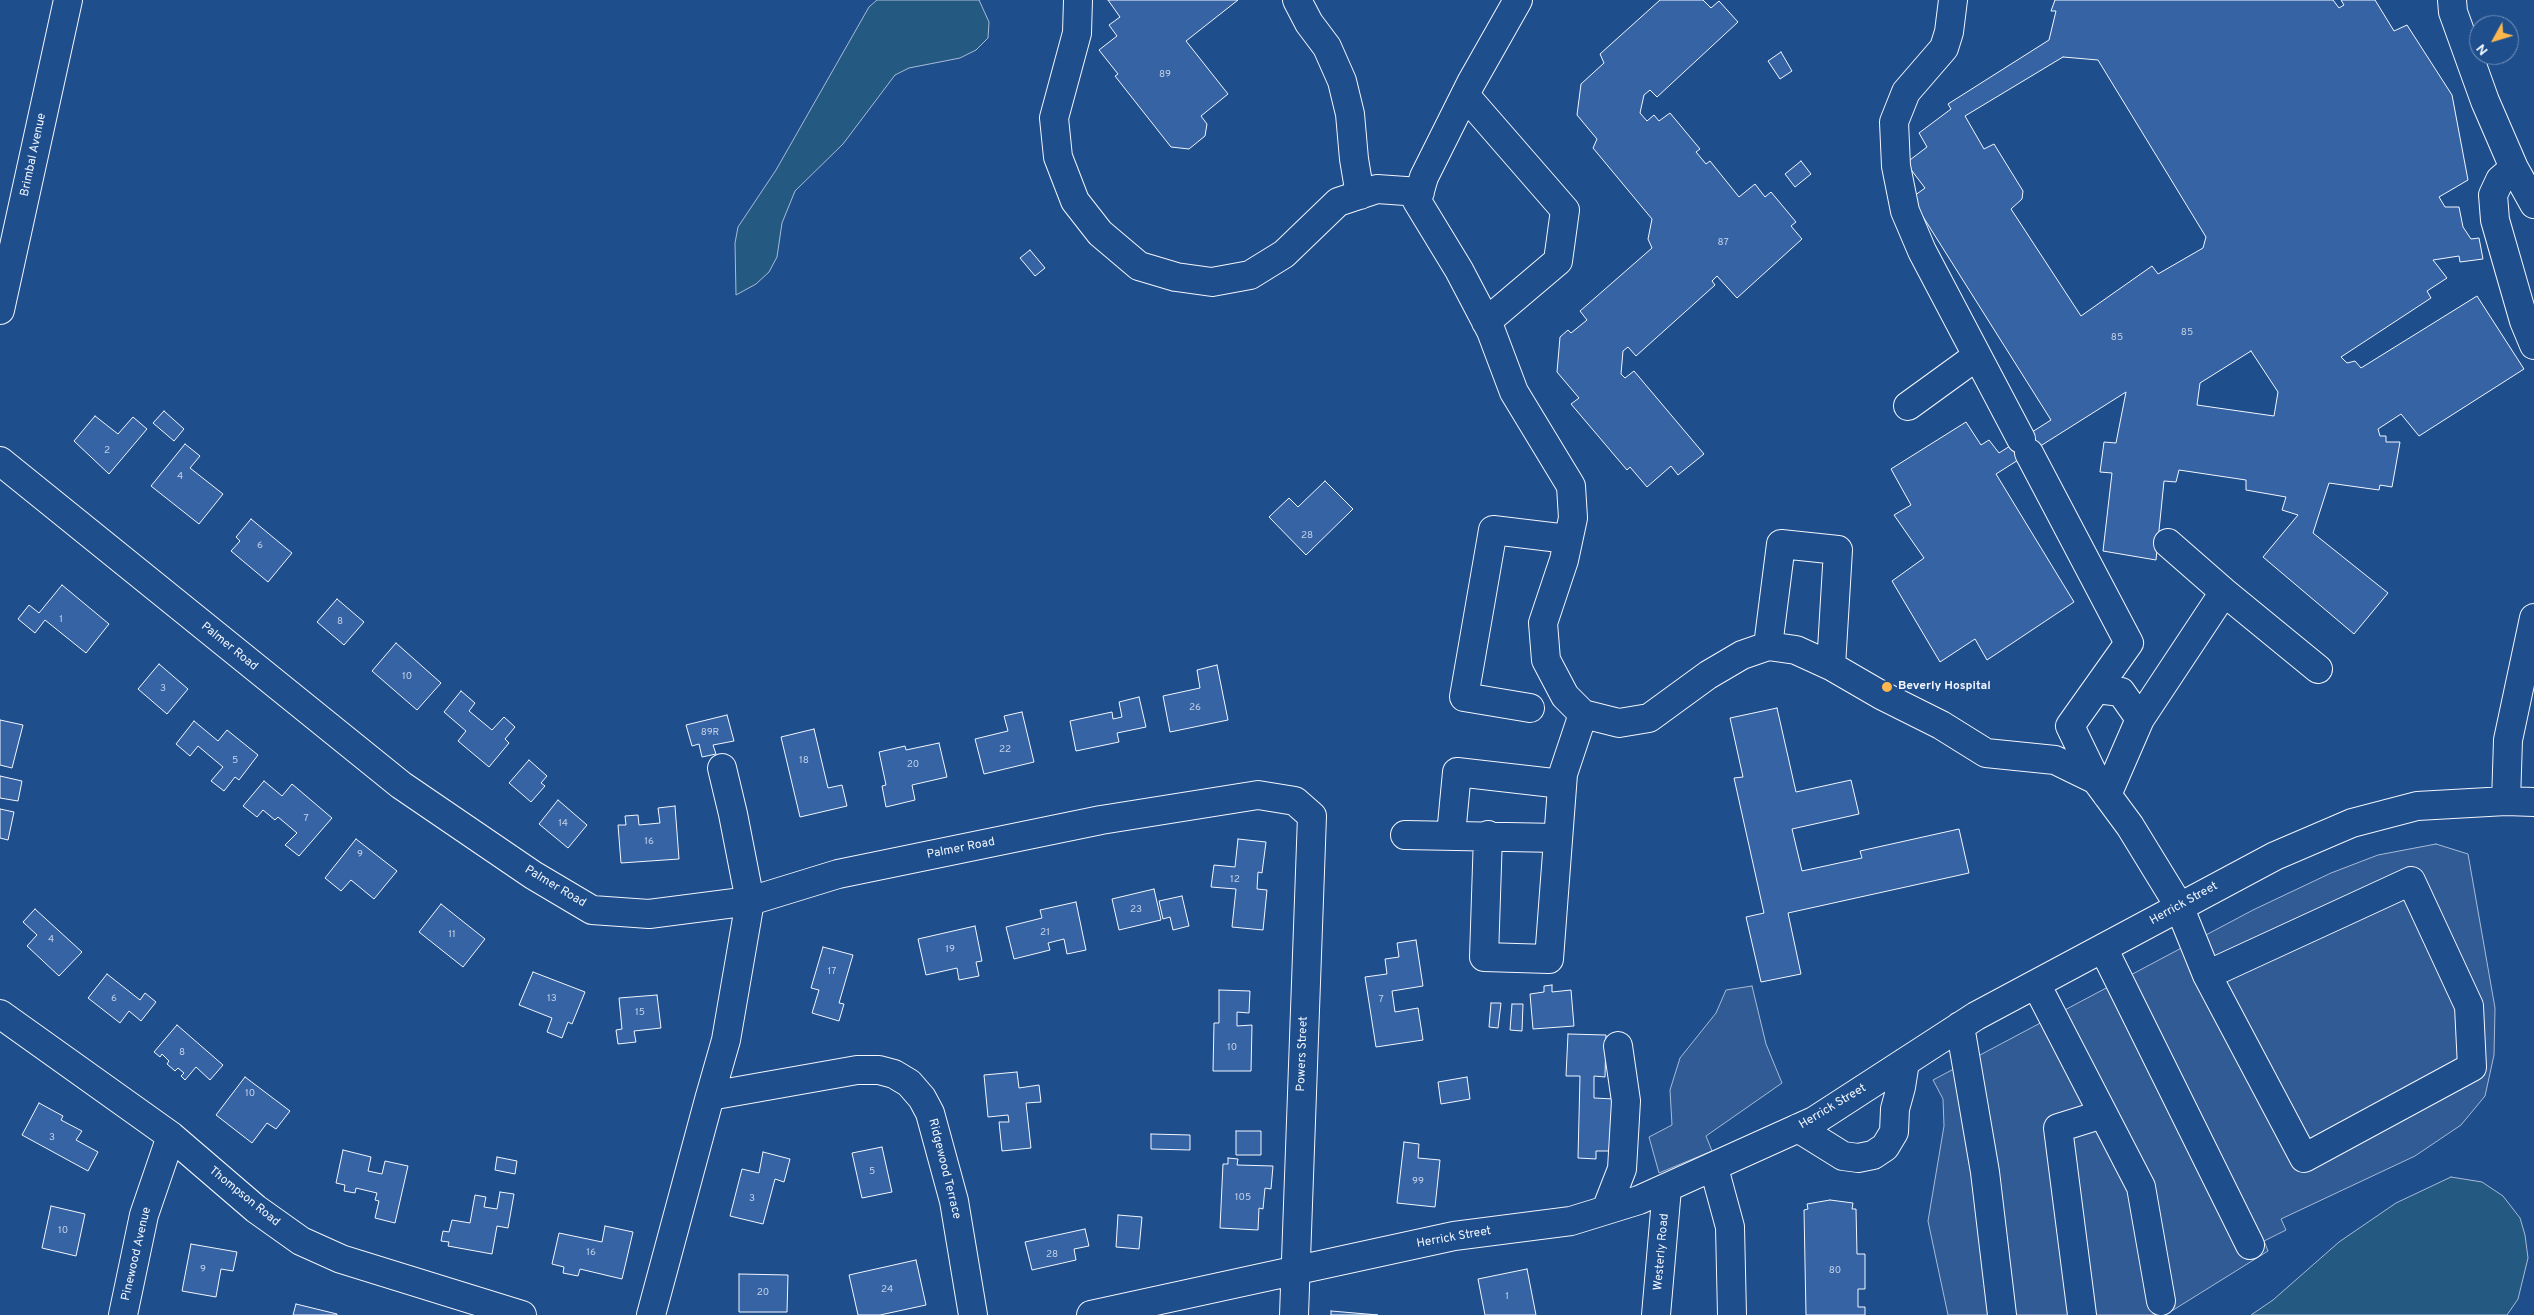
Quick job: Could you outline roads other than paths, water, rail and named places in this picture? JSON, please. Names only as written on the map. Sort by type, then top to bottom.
[{"type":"street","name":"Brimbal Avenue","points":[[0,310],[68,0]]},
{"type":"street","points":[[1078,0],[1077,33],[1054,118],[1058,157],[1074,201],[1100,234],[1138,266],[1176,277],[1212,282],[1250,275],[1284,254],[1338,202],[1377,189],[1420,192]]},
{"type":"street","points":[[1297,0],[1309,24],[1327,47],[1342,81],[1350,114],[1354,159],[1360,195]]},
{"type":"street","points":[[1518,0],[1465,95],[1424,177],[1417,201],[1459,270],[1486,322],[1514,392],[1571,486],[1573,518],[1543,623],[1546,660],[1565,696],[1583,714],[1620,723],[1649,718],[1708,675],[1742,655],[1768,646],[1796,650],[1831,666],[1881,695],[1942,725],[1986,753],[2056,760],[2102,788]]},
{"type":"street","points":[[1953,0],[1949,32],[1944,48],[1906,92],[1894,122],[1896,166],[1905,211],[1922,251],[2129,643],[2070,726],[2102,788],[2130,826],[2179,906],[2207,975],[2304,1158],[2472,1067],[2469,1006],[2411,881],[2207,975]]},
{"type":"street","points":[[2452,0],[2453,12],[2485,101],[2514,168],[2534,204]]},
{"type":"street","points":[[1465,95],[1565,210],[1558,261],[1486,322]]},
{"type":"street","points":[[2514,168],[2500,180],[2493,195],[2495,220],[2524,322],[2534,345]]},
{"type":"street","points":[[1908,406],[1977,356]]},
{"type":"street","name":"Palmer Road","points":[[0,461],[401,786],[533,875],[592,910],[649,914],[750,901],[838,874],[1101,820],[1258,795],[1295,801]]},
{"type":"street","points":[[1530,708],[1464,697],[1493,530],[1568,539]]},
{"type":"street","points":[[2168,543],[2224,592],[2318,669]]},
{"type":"street","points":[[1768,646],[1781,544],[1838,550],[1831,666]]},
{"type":"street","points":[[2102,788],[2140,719],[2224,592]]},
{"type":"street","points":[[2506,801],[2508,740],[2534,618]]},
{"type":"street","points":[[2097,689],[2121,692],[2140,719]]},
{"type":"street","points":[[1488,835],[1484,957],[1549,959],[1563,774],[1583,714]]},
{"type":"street","points":[[651,1315],[726,1040],[750,901],[722,768]]},
{"type":"street","points":[[1451,835],[1457,772],[1562,784]]},
{"type":"street","name":"Powers Street","points":[[1294,1315],[1312,816],[1295,801]]},
{"type":"street","name":"Herrick Street","points":[[1091,1315],[1454,1236],[1571,1221],[1639,1200],[1714,1168],[1814,1121],[1960,1026],[2274,856],[2352,824],[2417,806],[2506,801],[2534,802]]},
{"type":"street","points":[[1405,835],[1488,835],[1558,838]]},
{"type":"street","points":[[2103,948],[2250,1245]]},
{"type":"street","points":[[2036,984],[2141,1187],[2161,1301]]},
{"type":"street","name":"Thompson Road","points":[[0,1014],[172,1136],[256,1209],[301,1241],[341,1258],[522,1315]]},
{"type":"street","points":[[1960,1026],[1985,1172],[2002,1315]]},
{"type":"street","points":[[1606,1210],[1622,1169],[1626,1101],[1618,1046]]},
{"type":"street","points":[[1798,1128],[1843,1156],[1858,1158],[1873,1155],[1885,1147],[1894,1132],[1894,1109],[1902,1087],[1905,1062]]},
{"type":"street","name":"Ridgewood Terrace","points":[[710,1096],[857,1070],[879,1070],[894,1074],[909,1083],[922,1098],[930,1113],[954,1201],[973,1315]]},
{"type":"street","points":[[2082,1315],[2058,1128],[2103,1114]]},
{"type":"street","name":"Pinewood Avenue","points":[[123,1315],[144,1215],[172,1136]]},
{"type":"street","points":[[1714,1168],[1730,1227],[1732,1315]]},
{"type":"street","name":"Westerly Road","points":[[1656,1315],[1667,1188]]},
{"type":"place","name":"Beverly Hospital","points":[[1887,687]]}]
